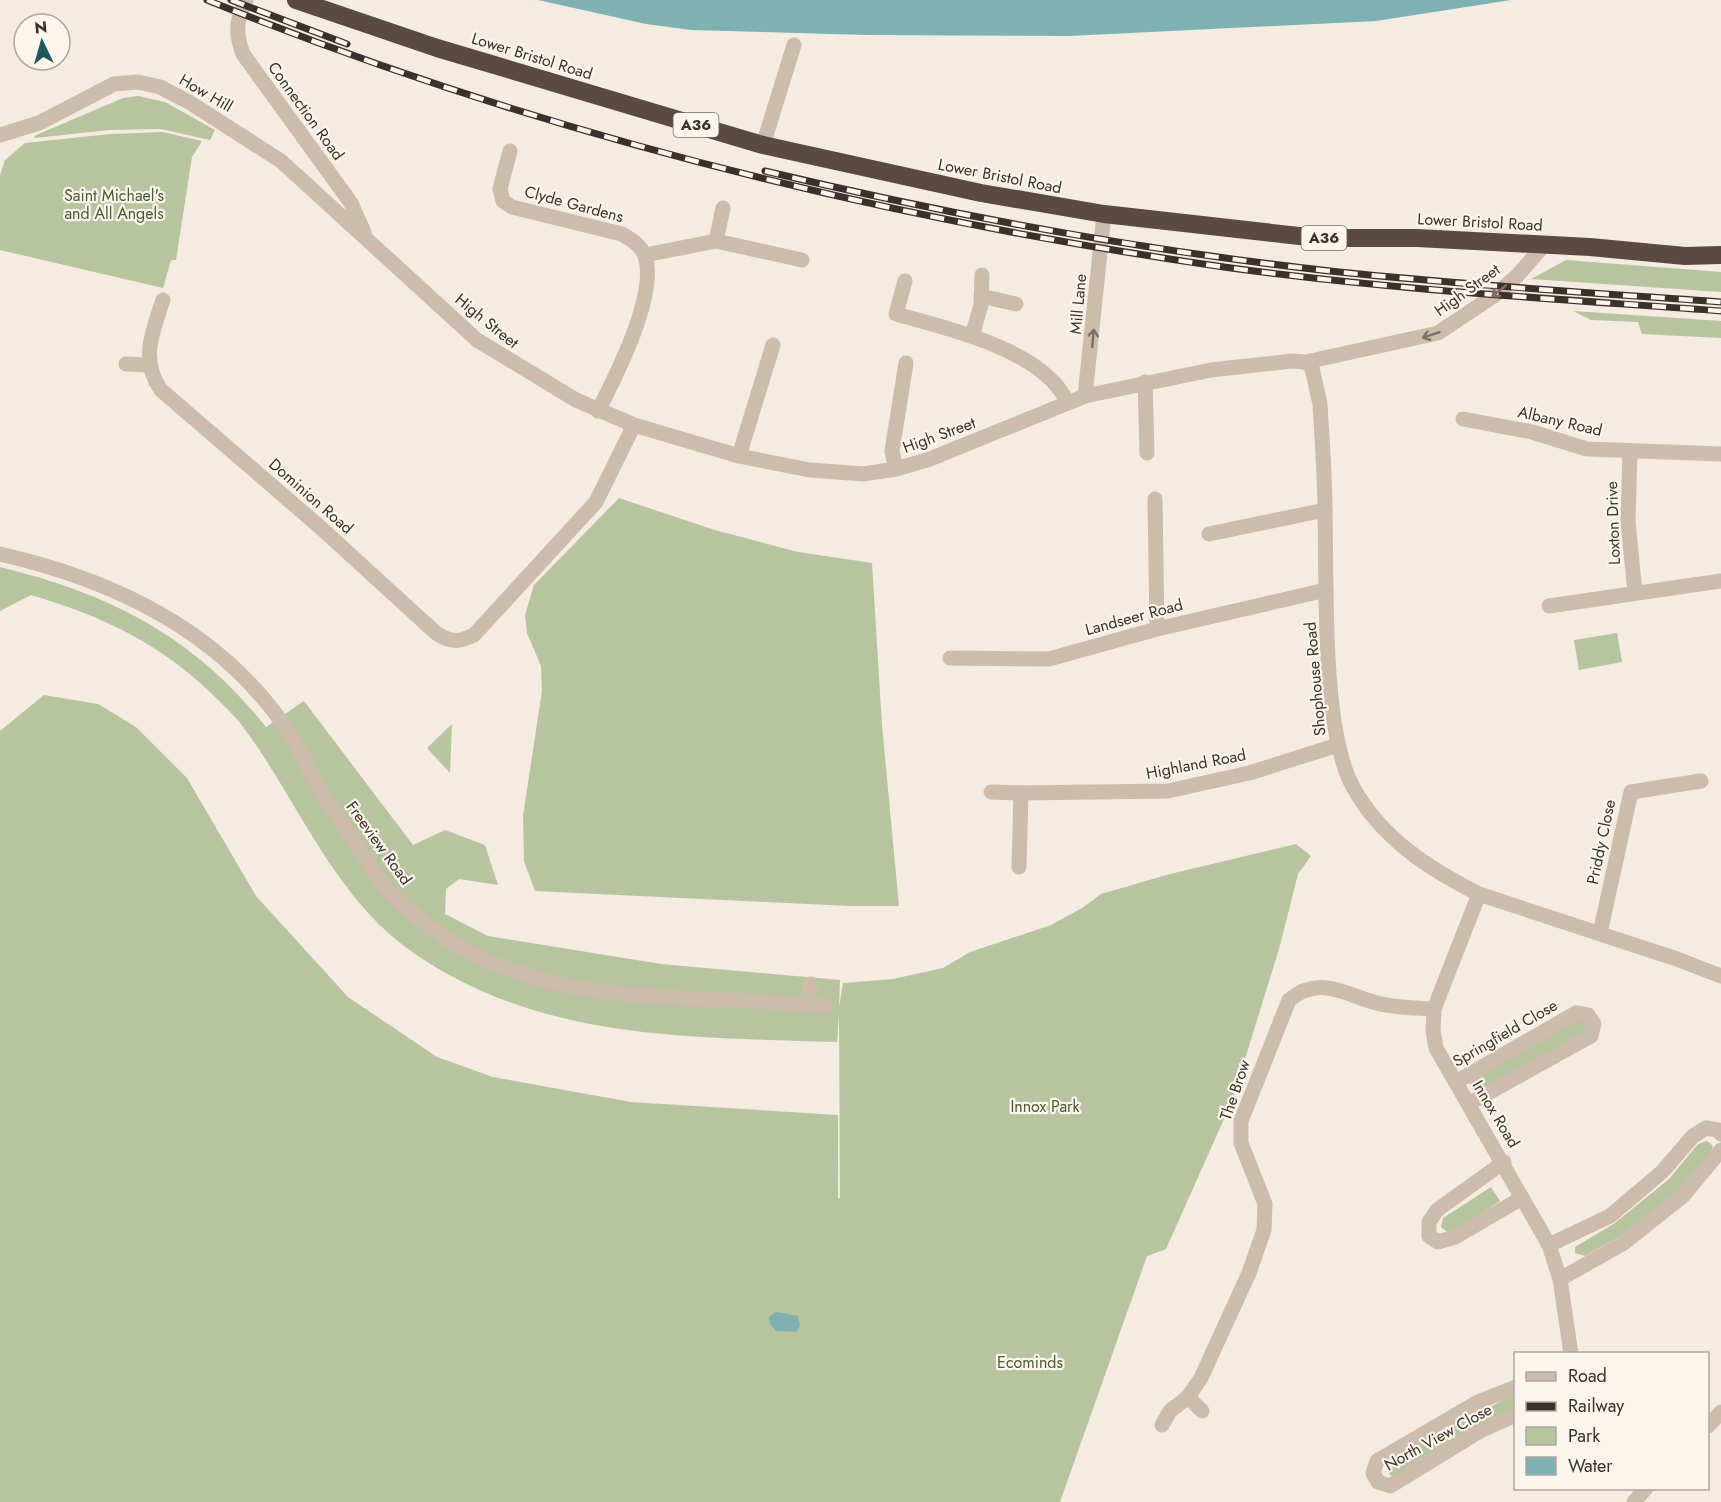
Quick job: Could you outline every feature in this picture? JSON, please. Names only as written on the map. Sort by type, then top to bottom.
[{"type":"highway","name":"Lower Bristol Road","points":[[296,0],[437,48],[763,145],[981,193],[1104,214],[1317,238],[1417,238],[1685,256],[1721,255]]},
{"type":"street","name":"Connection Road","points":[[246,0],[237,20],[236,36],[243,54],[351,203],[368,239]]},
{"type":"street","points":[[763,145],[794,45]]},
{"type":"street","name":"How Hill","points":[[0,135],[39,123],[114,84],[150,83],[189,102],[281,161],[368,239]]},
{"type":"street","name":"Clyde Gardens","points":[[510,151],[500,189],[503,201],[512,207],[622,234],[638,243],[645,255]]},
{"type":"street","points":[[716,241],[723,208]]},
{"type":"street","name":"Mill Lane","points":[[1085,396],[1104,214]]},
{"type":"street","name":"High Street","points":[[368,239],[477,340],[513,364],[598,411],[634,425],[739,456],[836,473],[863,474],[896,469],[948,453],[1085,396],[1145,382],[1248,365],[1306,362],[1438,333],[1495,295],[1517,276],[1544,245]]},
{"type":"street","points":[[598,411],[632,343],[649,272],[645,255],[716,241],[802,260]]},
{"type":"street","points":[[972,336],[981,296],[982,275]]},
{"type":"street","points":[[905,281],[896,314],[972,336],[1026,362],[1062,390],[1067,402]]},
{"type":"street","points":[[981,296],[1016,304]]},
{"type":"street","points":[[126,364],[149,365],[147,353],[163,300]]},
{"type":"street","points":[[739,456],[773,345]]},
{"type":"street","name":"Shophouse Road","points":[[1306,362],[1312,368],[1320,404],[1332,694],[1338,745],[1353,787],[1390,836],[1422,862],[1479,894],[1600,933],[1721,976]]},
{"type":"street","points":[[896,469],[892,451],[906,363]]},
{"type":"street","name":"Dominion Road","points":[[149,365],[153,379],[168,398],[313,520],[436,633],[444,639],[459,641],[474,635],[596,502],[634,425]]},
{"type":"street","points":[[1145,382],[1147,453]]},
{"type":"street","name":"Albany Road","points":[[1463,419],[1532,432],[1587,449],[1721,454]]},
{"type":"street","name":"Loxton Drive","points":[[1630,452],[1628,520],[1635,593]]},
{"type":"street","points":[[1155,499],[1157,629]]},
{"type":"street","points":[[1209,534],[1325,510]]},
{"type":"street","name":"Freeview Road","points":[[0,554],[67,572],[116,590],[198,637],[217,652],[251,684],[295,742],[327,802],[388,891],[441,933],[478,956],[522,974],[583,989],[697,1000],[825,1006]]},
{"type":"street","points":[[1549,606],[1721,580]]},
{"type":"street","name":"Landseer Road","points":[[950,658],[1049,659],[1157,629],[1326,590]]},
{"type":"street","name":"Highland Road","points":[[991,792],[1168,790],[1249,773],[1338,745]]},
{"type":"street","name":"Priddy Close","points":[[1600,933],[1630,792],[1701,781]]},
{"type":"street","points":[[1019,867],[1021,793]]},
{"type":"street","name":"Innox Road","points":[[1479,894],[1434,1009],[1433,1031],[1436,1048],[1504,1162],[1549,1245],[1560,1279],[1571,1352]]},
{"type":"street","points":[[809,1004],[810,984]]},
{"type":"street","name":"The Brow","points":[[1162,1425],[1170,1412],[1188,1397],[1201,1378],[1239,1294],[1264,1230],[1265,1204],[1241,1143],[1240,1133],[1250,1099],[1289,1000],[1300,991],[1314,987],[1331,988],[1386,1005],[1434,1009]]},
{"type":"street","name":"Springfield Close","points":[[1456,1082],[1576,1013],[1588,1015],[1594,1024],[1590,1036],[1468,1104]]},
{"type":"street","points":[[1549,1245],[1610,1216],[1662,1172],[1693,1136],[1706,1128],[1718,1130],[1721,1134]]},
{"type":"street","points":[[1560,1279],[1624,1243],[1683,1196],[1721,1150]]},
{"type":"street","points":[[1504,1162],[1437,1210],[1429,1222],[1429,1236],[1438,1242],[1455,1237],[1522,1198]]},
{"type":"street","name":"North View Close","points":[[1514,1387],[1478,1402],[1377,1461],[1373,1473],[1378,1482],[1390,1486],[1480,1431],[1514,1415]]},
{"type":"street","points":[[1188,1397],[1202,1411]]},
{"type":"street","points":[[1709,1424],[1721,1412]]},
{"type":"green space","points":[[138,96],[165,102],[215,130],[210,140],[161,129],[109,130],[35,138],[34,136],[123,98]]},
{"type":"green space","name":"Saint Michael's and All Angels","points":[[162,132],[202,141],[192,157],[176,260],[171,260],[163,288],[0,250],[0,175],[5,160],[25,143],[110,134]]},
{"type":"green space","points":[[1566,260],[1721,272],[1721,292],[1531,279]]},
{"type":"green space","points":[[1573,311],[1721,321],[1721,338],[1642,334],[1638,322],[1591,320]]},
{"type":"green space","points":[[619,498],[715,530],[798,552],[872,563],[882,725],[899,906],[849,906],[535,891],[524,861],[523,816],[542,691],[541,666],[527,633],[525,615],[534,585]]},
{"type":"green space","points":[[0,567],[78,591],[114,605],[147,623],[210,667],[266,727],[304,701],[413,845],[445,830],[485,845],[498,885],[459,879],[446,889],[445,914],[488,936],[661,964],[840,980],[839,1007],[843,983],[893,979],[943,968],[970,952],[1051,925],[1082,908],[1101,894],[1170,874],[1296,844],[1311,856],[1298,874],[1279,949],[1232,1101],[1166,1249],[1147,1256],[1060,1502],[0,1502],[0,731],[44,695],[98,704],[136,727],[187,778],[256,896],[348,997],[437,1057],[493,1077],[631,1102],[838,1115],[838,1198],[840,1198],[839,1014],[837,1042],[673,1035],[619,1029],[566,1019],[514,1004],[464,983],[415,954],[386,931],[361,905],[319,847],[241,724],[194,677],[151,646],[129,634],[106,622],[57,603],[31,595],[0,611]]},
{"type":"green space","points":[[1617,633],[1622,662],[1579,670],[1574,640]]},
{"type":"green space","points":[[452,724],[450,773],[427,748]]},
{"type":"green space","points":[[1577,1018],[1584,1018],[1589,1032],[1477,1094],[1466,1079]]},
{"type":"green space","points":[[1707,1141],[1713,1146],[1711,1152],[1677,1192],[1621,1236],[1585,1256],[1575,1253],[1575,1247],[1615,1223],[1669,1179],[1698,1144]]},
{"type":"green space","points":[[1491,1187],[1500,1201],[1455,1231],[1447,1232],[1441,1227],[1443,1218]]},
{"type":"green space","points":[[1514,1395],[1514,1409],[1422,1458],[1396,1477],[1390,1475],[1386,1466],[1424,1441]]},
{"type":"water","points":[[538,0],[1511,0],[1376,21],[1069,36],[867,35],[691,30],[646,24]]},
{"type":"water","points":[[776,1312],[798,1316],[800,1326],[796,1332],[776,1331],[770,1324],[769,1317]]},
{"type":"railway","points":[[207,0],[456,91],[583,130],[711,165],[969,224],[1100,248],[1292,276],[1476,293],[1721,311]]},
{"type":"railway","points":[[231,0],[347,44]]},
{"type":"railway","points":[[765,171],[979,217],[1194,254],[1387,277],[1721,302]]},
{"type":"park label","name":"Innox Park","points":[[1045,1106]]},
{"type":"park label","name":"Ecominds","points":[[1030,1362]]}]
